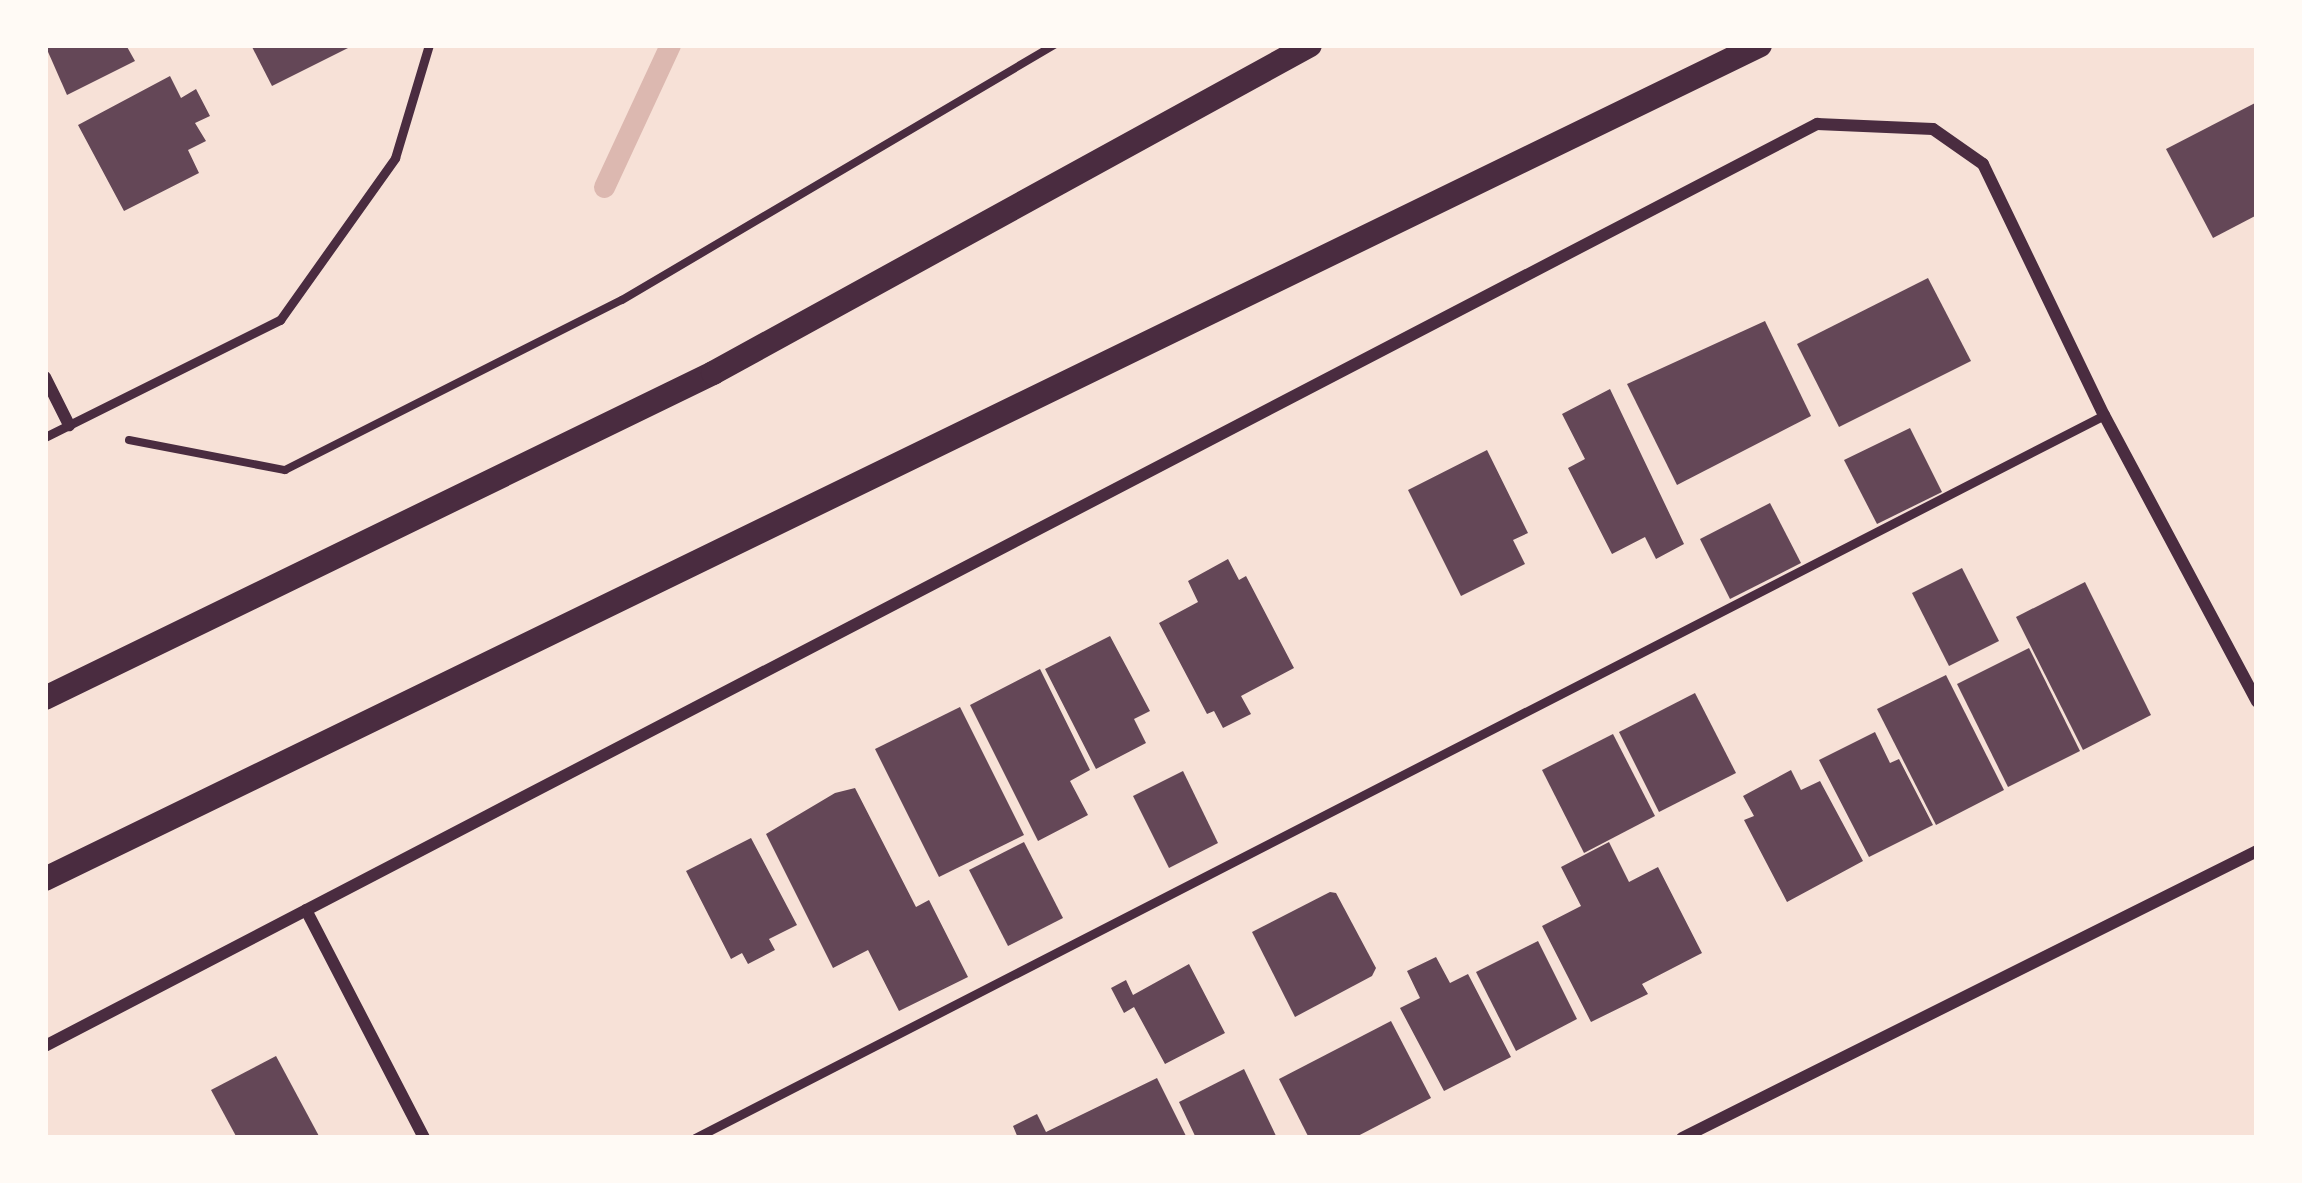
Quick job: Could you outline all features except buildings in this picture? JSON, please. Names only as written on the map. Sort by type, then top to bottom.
[{"type":"main road","points":[[45,698],[713,373],[1310,45]]},
{"type":"main road","points":[[45,879],[1760,45]]},
{"type":"street","points":[[45,1046],[1817,124],[1933,129],[1983,164],[2104,415],[2257,702]]},
{"type":"street","points":[[45,377],[69,425]]},
{"type":"street","points":[[1682,1138],[2257,851]]},
{"type":"street","points":[[306,910],[424,1138]]},
{"type":"lane","points":[[45,437],[280,320],[395,158],[429,45]]},
{"type":"lane","points":[[694,1138],[2104,415]]},
{"type":"path","points":[[69,425],[185,455],[285,470],[622,300],[1054,45]]},
{"type":"waterway","points":[[604,187],[670,45]]}]
